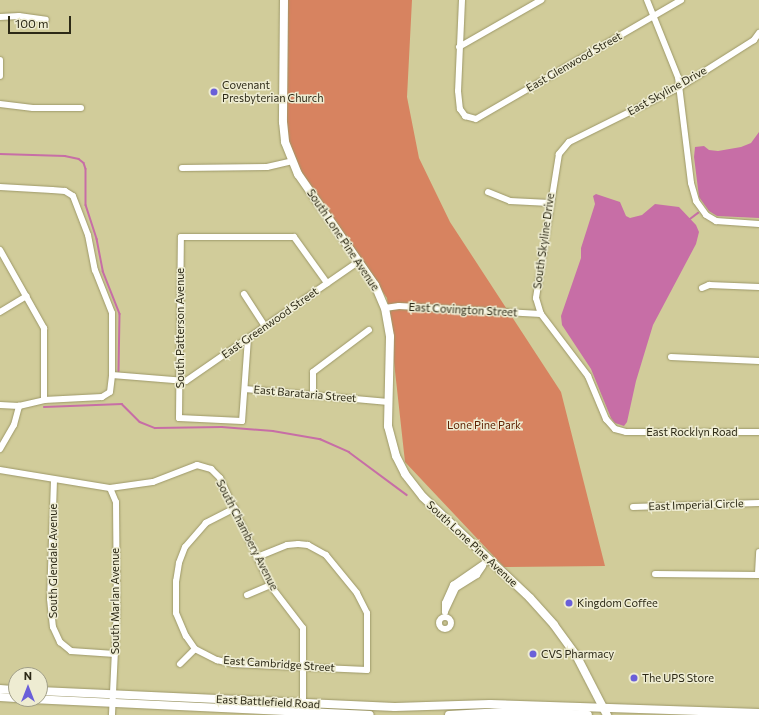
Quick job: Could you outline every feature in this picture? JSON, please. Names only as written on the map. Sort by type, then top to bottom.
[{"type":"main road","name":"South Lone Pine Avenue","points":[[284,0],[283,122],[292,161],[358,262],[375,285],[385,308],[390,337],[388,402],[390,438],[405,474],[423,497],[554,625],[576,655],[606,712]]},
{"type":"main road","points":[[581,708],[593,701],[590,682]]},
{"type":"main road","name":"East Battlefield Road","points":[[48,693],[112,699],[370,715]]},
{"type":"main road","name":"East Battlefield Road","points":[[48,699],[112,699]]},
{"type":"main road","name":"East Battlefield Road","points":[[303,710],[490,704],[581,708],[606,712],[759,713]]},
{"type":"main road","points":[[450,715],[523,712],[588,715]]},
{"type":"street","points":[[459,47],[462,0]]},
{"type":"street","points":[[459,47],[541,0]]},
{"type":"street","points":[[647,0],[671,56],[680,86],[693,193],[704,212],[716,221],[759,224]]},
{"type":"street","name":"East Glenwood Street","points":[[459,47],[458,91],[460,109],[465,116],[476,119],[681,0]]},
{"type":"street","points":[[0,17],[19,16],[46,20]]},
{"type":"street","name":"East Skyline Drive","points":[[569,142],[680,86],[754,40],[759,34]]},
{"type":"street","points":[[0,60],[0,76]]},
{"type":"street","points":[[0,104],[33,108],[82,108]]},
{"type":"street","name":"South Skyline Drive","points":[[569,142],[559,154],[537,289],[537,302],[541,314],[588,376],[608,422],[618,430],[626,432]]},
{"type":"street","points":[[182,168],[267,167],[292,161]]},
{"type":"street","points":[[0,187],[65,191],[73,196],[78,205],[88,235],[95,270],[110,305],[112,375],[110,392],[102,397],[44,400],[19,406],[0,405]]},
{"type":"street","points":[[488,192],[510,201],[550,203]]},
{"type":"street","name":"South Patterson Avenue","points":[[179,418],[181,237],[294,237],[327,283]]},
{"type":"street","points":[[0,250],[44,328],[44,400]]},
{"type":"street","name":"East Greenwood Street","points":[[180,381],[186,381],[358,262]]},
{"type":"street","points":[[702,288],[709,285],[759,287]]},
{"type":"street","points":[[244,294],[265,326]]},
{"type":"street","points":[[0,312],[27,296]]},
{"type":"street","name":"East Covington Street","points":[[385,308],[399,306],[541,314]]},
{"type":"street","points":[[313,395],[314,372],[369,330]]},
{"type":"street","points":[[245,389],[248,338]]},
{"type":"street","points":[[671,357],[759,361]]},
{"type":"street","points":[[112,375],[180,381]]},
{"type":"street","name":"East Barataria Street","points":[[179,418],[242,421],[245,389],[388,402]]},
{"type":"street","points":[[0,449],[14,425],[19,406]]},
{"type":"street","name":"East Rocklyn Road","points":[[626,432],[759,432]]},
{"type":"street","name":"South Chambery Avenue","points":[[110,488],[153,482],[197,465],[211,469],[220,478],[270,585],[303,628],[303,710]]},
{"type":"street","points":[[0,470],[110,488]]},
{"type":"street","name":"South Glendale Avenue","points":[[54,480],[50,599],[53,627],[60,642],[71,651],[116,654]]},
{"type":"street","name":"South Marlan Avenue","points":[[110,488],[116,502],[116,654],[112,715]]},
{"type":"street","name":"East Imperial Circle","points":[[634,507],[759,503]]},
{"type":"street","points":[[180,664],[195,649],[186,636],[176,613],[176,581],[179,563],[185,548],[206,523],[235,508]]},
{"type":"street","name":"East Cambridge Street","points":[[195,649],[217,660],[233,664],[367,670],[367,613],[357,593],[326,555],[308,545],[298,544],[287,545],[258,557]]},
{"type":"street","points":[[655,574],[759,574],[759,552]]},
{"type":"street","points":[[445,614],[445,603],[455,586],[478,571],[489,560]]},
{"type":"street","points":[[247,595],[270,585]]},
{"type":"green space","name":"Lone Pine Park","points":[[288,0],[412,0],[407,97],[419,158],[450,222],[561,392],[605,566],[504,567],[405,462],[387,298],[305,181],[295,162],[286,132]]},
{"type":"shaded area","points":[[759,132],[759,218],[717,216],[709,211],[699,197],[694,157],[695,147],[704,146],[709,150],[718,151],[741,147],[751,143]]},
{"type":"shaded area","points":[[596,194],[620,202],[626,216],[630,218],[642,215],[655,204],[679,207],[696,225],[699,232],[696,244],[653,325],[636,381],[627,422],[624,426],[615,423],[611,418],[591,369],[562,325],[561,316],[581,258],[581,248],[595,204],[593,196]]},
{"type":"waterway","points":[[0,154],[65,156],[79,159],[84,163],[86,169],[86,205],[97,239],[103,271],[120,314],[119,371]]},
{"type":"waterway","points":[[690,219],[698,213]]},
{"type":"waterway","points":[[44,407],[122,404],[140,422],[155,428],[222,427],[273,431],[320,439],[349,452],[407,495]]},
{"type":"place","name":"Covenant Presbyterian Church","points":[[214,92]]},
{"type":"place","name":"Kingdom Coffee","points":[[569,603]]},
{"type":"place","name":"CVS Pharmacy","points":[[533,654]]},
{"type":"place","name":"The UPS Store","points":[[634,678]]}]
